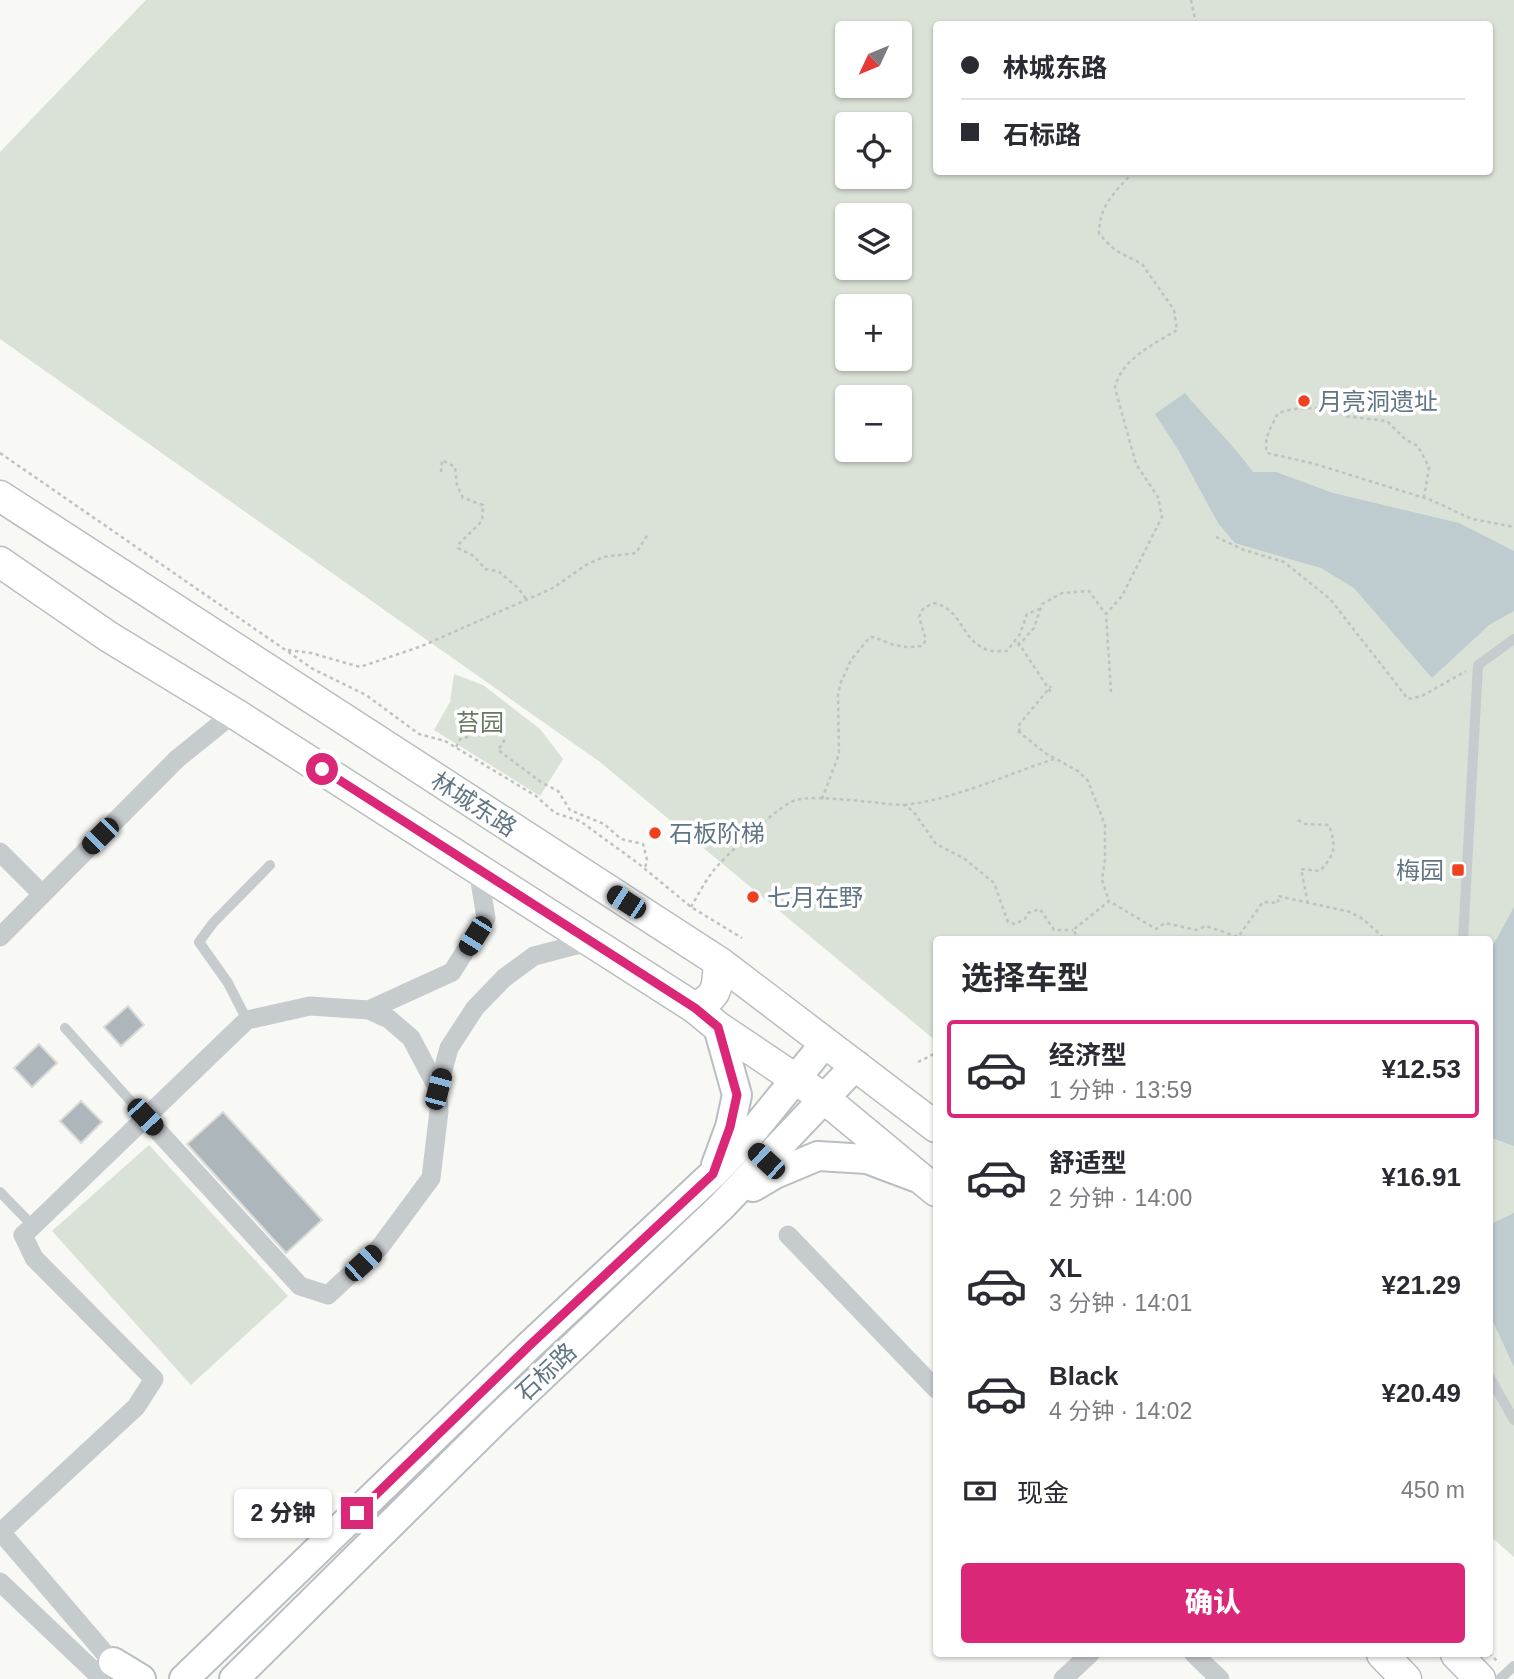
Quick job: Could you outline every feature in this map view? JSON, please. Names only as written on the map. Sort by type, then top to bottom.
[{"type":"main road","name":"林城东路","points":[[0,496],[719,962],[933,1125]]},
{"type":"main road","points":[[0,562],[109,637],[234,713],[695,1008],[718,1027],[825,1099],[930,1186]]},
{"type":"main road","points":[[695,1008],[710,999],[717,990],[719,962]]},
{"type":"main road","points":[[713,1174],[730,1127],[737,1095],[718,1027]]},
{"type":"main road","name":"石标路","points":[[184,1679],[530,1345],[713,1174],[745,1141],[825,1043]]},
{"type":"main road","name":"石标路","points":[[234,1679],[500,1416],[721,1207],[856,1065]]},
{"type":"main road","points":[[745,1141],[766,1161]]},
{"type":"main road","points":[[721,1207],[775,1174],[818,1156],[867,1159],[930,1186]]},
{"type":"main road","points":[[168,1679],[206,1646],[222,1644]]},
{"type":"main road","points":[[1385,1657],[1406,1679]]},
{"type":"main road","points":[[1459,1657],[1480,1679]]},
{"type":"main road","points":[[113,1672],[141,1679]]},
{"type":"street","points":[[0,937],[177,759],[234,713]]},
{"type":"street","points":[[0,852],[43,894]]},
{"type":"street","points":[[369,1010],[452,972],[486,918],[478,869]]},
{"type":"street","points":[[145,1117],[300,1286],[328,1295],[380,1247],[432,1178],[439,1111],[438,1089],[449,1048],[475,1008],[504,978],[534,956],[592,942]]},
{"type":"street","points":[[113,1672],[1,1532],[136,1407],[154,1379],[34,1258],[23,1236],[247,1020],[310,1006],[369,1010],[389,1019],[411,1038],[438,1089]]},
{"type":"street","points":[[788,1235],[933,1386]]},
{"type":"street","points":[[0,1581],[113,1672]]},
{"type":"street","points":[[1063,1679],[1087,1657]]},
{"type":"street","points":[[1198,1657],[1220,1679]]},
{"type":"lane","points":[[1462,936],[1478,665],[1514,639]]},
{"type":"lane","points":[[247,1020],[228,983],[199,942],[213,923],[270,865]]},
{"type":"lane","points":[[65,1028],[145,1117]]},
{"type":"lane","points":[[0,1192],[33,1226]]},
{"type":"lane","points":[[1493,1383],[1514,1420]]},
{"type":"lane","points":[[1500,1679],[1514,1666]]},
{"type":"path","points":[[1191,0],[1195,21]]},
{"type":"path","points":[[1111,692],[1106,614],[1122,596],[1162,517],[1158,496],[1136,464],[1115,388],[1116,379],[1127,363],[1177,330],[1174,310],[1142,264],[1115,250],[1099,233],[1107,201],[1130,175]]},
{"type":"path","points":[[1424,498],[1429,467],[1418,446],[1406,440],[1387,421],[1345,416],[1335,407],[1293,409],[1278,413],[1268,433],[1265,445],[1267,453],[1315,464],[1424,498],[1472,519],[1514,527]]},
{"type":"path","points":[[0,453],[313,669],[366,695],[419,734],[456,747],[536,796],[555,813],[580,821],[645,868],[691,907],[742,938]]},
{"type":"path","points":[[440,472],[442,460],[455,467],[457,485],[463,499],[483,505],[482,521],[458,548],[474,556],[485,569],[498,571],[518,588],[527,600]]},
{"type":"path","points":[[285,649],[311,653],[360,667],[422,646],[527,600],[553,588],[603,556],[636,552],[648,534]]},
{"type":"path","points":[[1216,537],[1244,550],[1284,562],[1330,599],[1408,699],[1422,696],[1478,665]]},
{"type":"path","points":[[1052,694],[1050,687],[1018,644],[1034,628],[1042,604],[1062,593],[1086,590],[1099,603],[1107,620]]},
{"type":"path","points":[[822,800],[839,754],[838,694],[841,682],[851,660],[870,637],[910,648],[922,646],[926,639],[919,617],[923,608],[933,603],[943,605],[953,612],[967,635],[985,649],[1007,651],[1020,634],[1027,614],[1040,609]]},
{"type":"path","points":[[1050,687],[1018,726],[1018,731],[1088,780],[1105,825],[1102,880],[1109,901],[1156,929],[1165,923],[1196,930],[1206,926],[1235,936]]},
{"type":"path","points":[[456,747],[460,739],[471,736],[476,719],[488,715],[505,716],[504,741],[498,750],[558,792],[570,810],[604,824],[621,839],[643,844],[647,860],[645,868]]},
{"type":"path","points":[[691,907],[714,869],[764,821],[798,799],[904,806],[924,803],[1055,758]]},
{"type":"path","points":[[904,806],[913,811],[936,844],[965,859],[994,883],[1008,922],[1015,925],[1025,919],[1028,913],[1040,909],[1054,930],[1073,930],[1109,901]]},
{"type":"path","points":[[1298,820],[1304,824],[1329,825],[1335,843],[1328,862],[1320,871],[1301,869],[1308,904]]},
{"type":"path","points":[[1239,936],[1263,902],[1278,903],[1278,897],[1350,912],[1363,919],[1382,936]]},
{"type":"path","points":[[1073,930],[1077,936]]},
{"type":"path","points":[[918,1062],[933,1054]]},
{"type":"green space","points":[[146,0],[1514,0],[1514,1557],[1493,1539],[1493,936],[933,936],[933,1039],[600,762],[0,339],[0,152]]},
{"type":"green space","name":"苔园","points":[[454,674],[483,685],[540,729],[563,759],[540,796],[434,730],[450,702]]},
{"type":"green space","points":[[149,1145],[288,1296],[191,1385],[52,1231]]},
{"type":"shaded area","points":[[1185,393],[1253,472],[1276,472],[1333,493],[1459,523],[1514,551],[1514,611],[1489,625],[1432,678],[1354,588],[1321,568],[1235,543],[1218,523],[1179,451],[1155,414]]},
{"type":"shaded area","points":[[1514,907],[1514,1146],[1493,1138],[1493,946]]},
{"type":"shaded area","points":[[1514,1213],[1514,1367],[1493,1322],[1493,1223]]},
{"type":"building","points":[[128,1006],[144,1025],[121,1046],[104,1027]]},
{"type":"building","points":[[39,1044],[57,1063],[32,1087],[14,1068]]},
{"type":"building","points":[[81,1101],[102,1122],[81,1143],[60,1121]]},
{"type":"building","points":[[223,1112],[322,1220],[286,1253],[187,1144]]},
{"type":"place","name":"月亮洞遗址","points":[[1304,401]]},
{"type":"place","name":"石板阶梯","points":[[655,833]]},
{"type":"place","name":"梅园","points":[[1458,870]]},
{"type":"place","name":"七月在野","points":[[753,897]]},
{"type":"route","points":[[322,769],[695,1008],[718,1027],[737,1095],[730,1127],[713,1174],[530,1345],[357,1513]]}]
